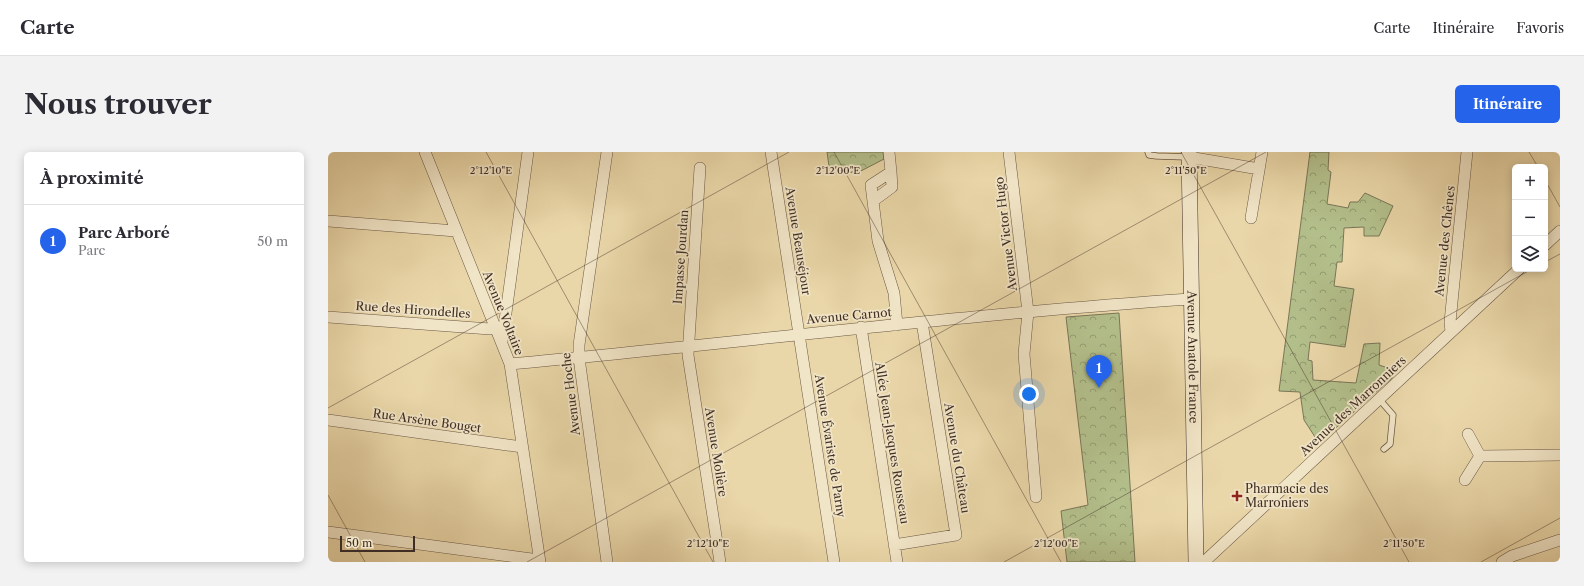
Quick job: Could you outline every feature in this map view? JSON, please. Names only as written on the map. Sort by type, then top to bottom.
[{"type":"street","name":"Avenue Voltaire","points":[[425,152],[510,364],[540,561]]},
{"type":"street","points":[[502,343],[528,152]]},
{"type":"street","name":"Avenue Hoche","points":[[607,152],[578,346],[607,562]]},
{"type":"street","name":"Avenue Beauséjour","points":[[771,152],[799,334]]},
{"type":"street","points":[[888,152],[891,172],[871,185],[878,241],[894,293],[897,325]]},
{"type":"street","name":"Avenue Victor Hugo","points":[[1009,152],[1028,312],[1024,354],[1036,497]]},
{"type":"street","points":[[1251,218],[1262,152]]},
{"type":"street","name":"Avenue des Chênes","points":[[1451,332],[1450,322],[1467,152]]},
{"type":"street","points":[[1189,154],[1259,169]]},
{"type":"street","name":"Avenue Anatole France","points":[[1189,154],[1196,562]]},
{"type":"street","name":"Impasse Jourdan","points":[[688,347],[700,168]]},
{"type":"street","points":[[328,221],[456,231]]},
{"type":"street","points":[[1548,242],[1560,231]]},
{"type":"street","name":"Avenue des Marronniers","points":[[1204,562],[1516,272]]},
{"type":"street","name":"Avenue Carnot","points":[[510,364],[688,347],[861,327],[1191,299]]},
{"type":"street","name":"Rue des Hirondelles","points":[[328,316],[490,329],[495,328]]},
{"type":"street","name":"Avenue du Château","points":[[894,545],[956,535],[922,322]]},
{"type":"street","name":"Allée Jean-Jacques Rousseau","points":[[861,327],[897,562]]},
{"type":"street","name":"Avenue Évariste de Parny","points":[[799,334],[834,562]]},
{"type":"street","name":"Avenue Molière","points":[[688,347],[720,562]]},
{"type":"street","name":"Rue Arsène Bouget","points":[[328,420],[522,447]]},
{"type":"street","points":[[1468,434],[1480,456]]},
{"type":"street","points":[[1480,456],[1560,455]]},
{"type":"street","points":[[1465,480],[1480,456]]},
{"type":"street","points":[[328,532],[540,561]]},
{"type":"street","points":[[1502,562],[1512,556],[1560,540]]},
{"type":"lane","points":[[1148,152],[1149,155],[1157,156],[1189,154]]},
{"type":"lane","points":[[1378,399],[1393,415],[1390,444],[1384,449]]},
{"type":"green space","points":[[827,152],[883,152],[884,159],[859,172],[830,173]]},
{"type":"green space","points":[[1310,152],[1329,152],[1328,170],[1331,172],[1327,204],[1348,208],[1350,202],[1358,202],[1365,193],[1393,206],[1379,236],[1364,236],[1364,227],[1344,228],[1342,262],[1337,262],[1334,286],[1354,289],[1345,347],[1310,342],[1308,360],[1312,361],[1313,380],[1356,383],[1364,344],[1380,343],[1379,365],[1391,369],[1392,378],[1319,443],[1304,420],[1300,392],[1279,391]]},
{"type":"green space","points":[[1119,313],[1135,562],[1067,562],[1061,511],[1088,505],[1066,317]]},
{"type":"place","name":"Parc Arboré","points":[[1099,388]]},
{"type":"place","name":"Pharmacie des Marroniers","points":[[1237,496]]}]
